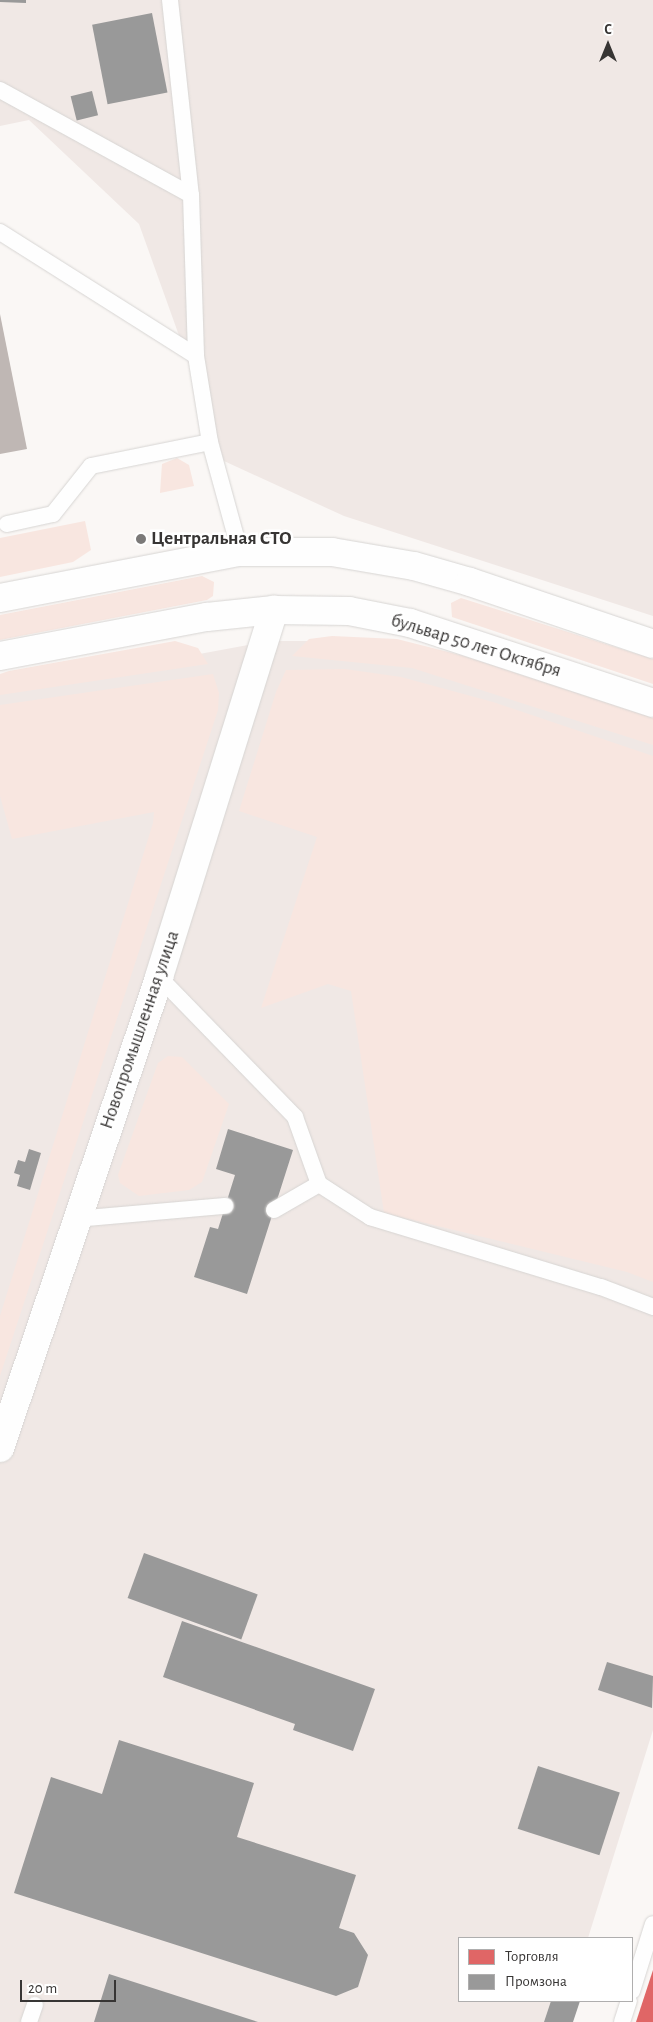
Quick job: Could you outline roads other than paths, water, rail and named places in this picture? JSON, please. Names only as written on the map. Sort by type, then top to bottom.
[{"type":"main road","points":[[0,598],[240,552],[332,552],[414,566],[653,644]]},
{"type":"main road","name":"бульвар 50 лет Октября","points":[[0,656],[206,617],[274,610],[349,611],[410,623],[653,703]]},
{"type":"main road","name":"Новопромышленная улица","points":[[0,1448],[75,1219],[159,977],[274,610]]},
{"type":"lane","points":[[170,0],[191,195],[196,356],[210,442],[240,552]]},
{"type":"lane","points":[[0,90],[191,195]]},
{"type":"lane","points":[[0,232],[196,356]]},
{"type":"lane","points":[[7,524],[53,514],[91,466],[210,442]]},
{"type":"lane","points":[[159,977],[295,1117],[319,1184],[370,1216],[601,1288],[653,1307]]},
{"type":"lane","points":[[274,1210],[319,1184]]},
{"type":"lane","points":[[75,1219],[226,1206]]},
{"type":"lane","points":[[633,1988],[653,1924]]},
{"type":"lane","points":[[622,2022],[628,2002]]},
{"type":"lane","points":[[29,2022],[35,2006]]},
{"type":"place","name":"Центральная СТО","points":[[141,539]]}]
